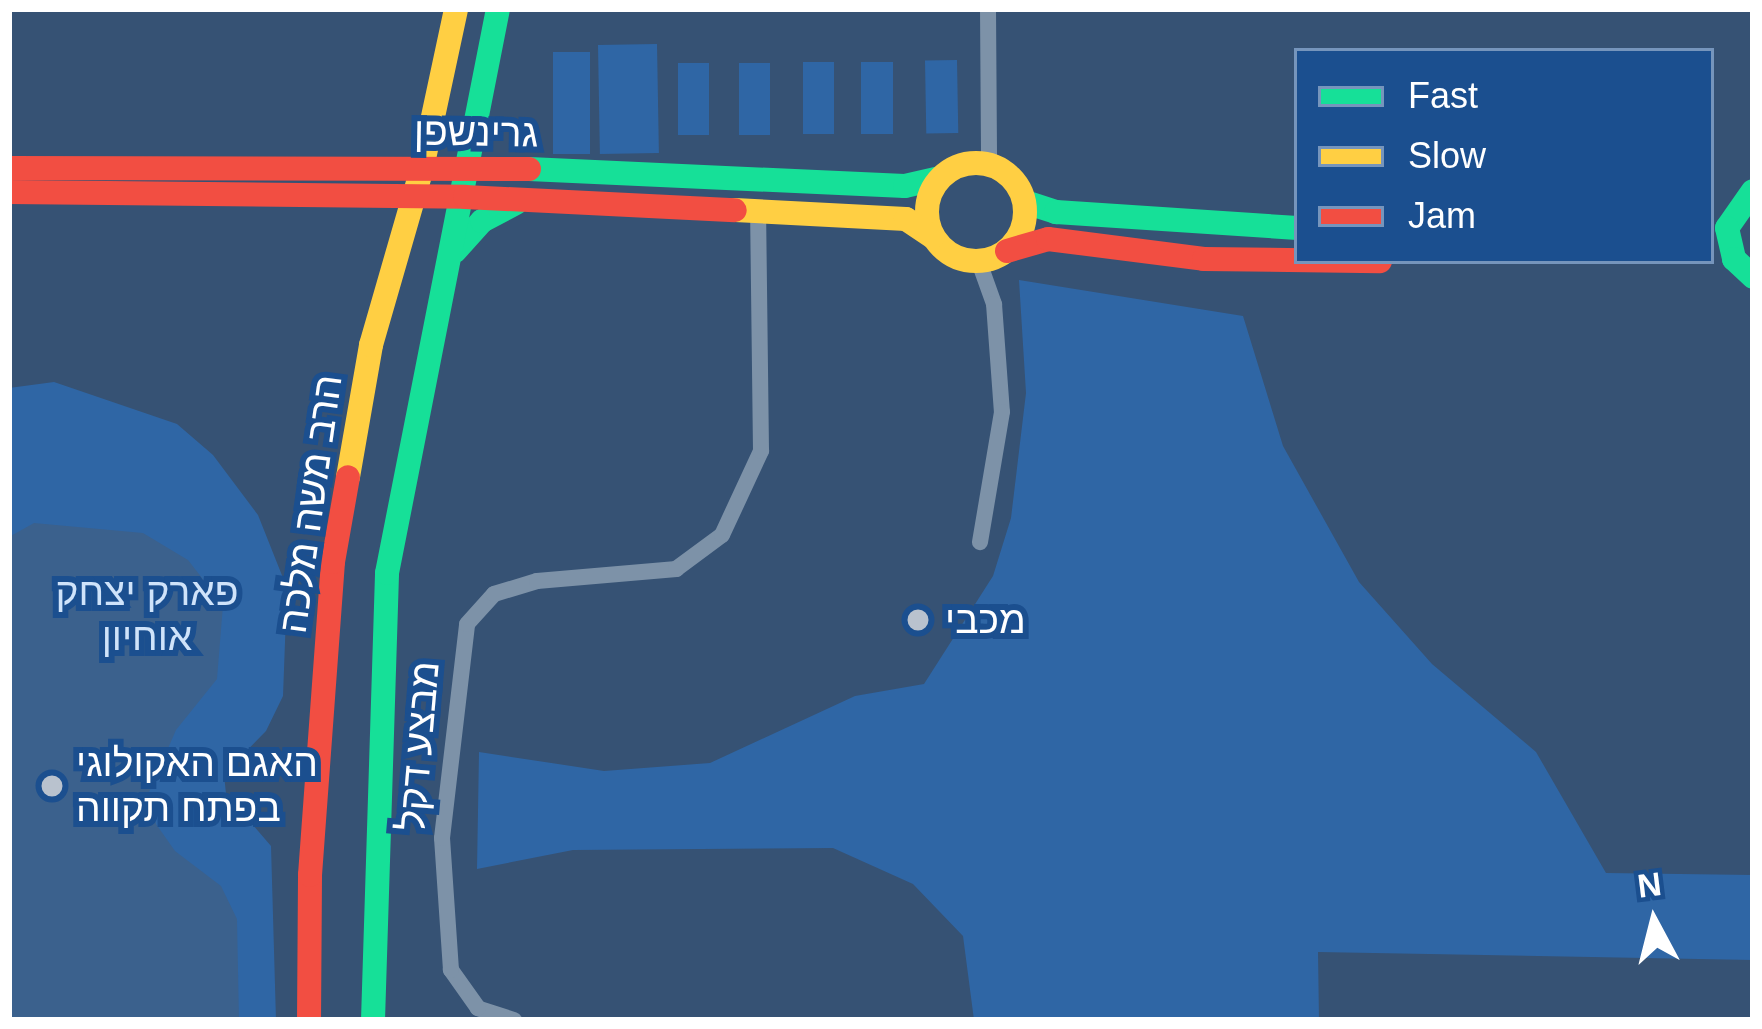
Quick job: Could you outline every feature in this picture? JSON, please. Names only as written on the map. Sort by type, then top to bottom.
[{"type":"street","name":"הרב משה מלכה","points":[[309,1020],[310,875],[333,562],[371,345],[422,168],[456,9]]},
{"type":"street","points":[[373,1020],[387,573],[465,197],[498,9]]},
{"type":"street","points":[[988,9],[989,164]]},
{"type":"street","points":[[479,116],[491,142],[522,169]]},
{"type":"street","points":[[370,169],[408,154],[433,119]]},
{"type":"street","points":[[1007,251],[1023,228],[1024,202],[1004,172],[989,164],[971,163],[940,178],[929,196],[933,237],[959,259],[980,262],[1048,239],[1204,259],[1294,260]]},
{"type":"street","name":"גרינשפן","points":[[9,169],[470,168],[905,186],[940,178]]},
{"type":"street","points":[[1749,275],[1728,243],[1721,217],[1753,190]]},
{"type":"street","name":"גרינשפן","points":[[9,192],[465,197],[905,219],[933,237]]},
{"type":"street","points":[[377,195],[396,215],[401,243]]},
{"type":"street","points":[[454,252],[497,209],[522,201]]},
{"type":"street","points":[[1024,202],[1057,212],[1294,228]]},
{"type":"street","name":"מבצע דקל","points":[[514,1020],[478,1008],[452,970],[442,838],[466,624],[494,594],[536,581],[676,569],[722,536],[761,452],[758,213]]},
{"type":"street","points":[[1714,261],[1749,275]]},
{"type":"street","points":[[980,262],[994,304],[1002,412],[980,542]]},
{"type":"green space","points":[[657,44],[659,153],[600,154],[598,45]]},
{"type":"green space","points":[[553,52],[590,52],[590,154],[553,154]]},
{"type":"green space","points":[[957,60],[958,133],[926,134],[925,61]]},
{"type":"green space","points":[[803,62],[834,62],[834,134],[803,134]]},
{"type":"green space","points":[[861,62],[893,62],[893,134],[861,134]]},
{"type":"green space","points":[[678,63],[709,63],[709,135],[678,135]]},
{"type":"green space","points":[[739,63],[770,63],[770,135],[739,135]]},
{"type":"green space","points":[[1019,280],[1243,316],[1283,446],[1359,582],[1432,664],[1536,752],[1606,873],[1753,875],[1753,960],[1318,952],[1319,1020],[974,1020],[963,936],[913,884],[833,848],[573,850],[477,869],[479,752],[604,771],[710,763],[855,696],[924,684],[993,576],[1011,518],[1026,393]]},
{"type":"green space","name":"פארק יצחק אוחיון","points":[[54,382],[177,424],[213,455],[258,515],[287,588],[283,696],[266,731],[224,774],[226,794],[271,846],[276,1020],[9,1020],[9,388]]},
{"type":"shaded area","name":"פארק יצחק אוחיון","points":[[34,523],[143,533],[188,560],[223,605],[217,679],[176,730],[149,792],[156,824],[175,851],[221,886],[237,919],[239,1020],[9,1020],[9,537]]},
{"type":"traffic: fast","points":[[373,1020],[387,573],[498,9]]},
{"type":"traffic: fast","points":[[529,169],[905,186],[940,178]]},
{"type":"traffic: fast","points":[[1753,191],[1727,228],[1734,259],[1753,277]]},
{"type":"traffic: fast","points":[[1025,202],[1056,212],[1294,228]]},
{"type":"traffic: fast","points":[[455,251],[482,221],[516,203]]},
{"type":"traffic: slow","points":[[348,477],[371,345],[422,168],[456,9]]},
{"type":"traffic: slow","points":[[976,163],[1011,177],[1025,212],[1011,247],[976,261],[941,247],[927,212],[941,177],[976,163]]},
{"type":"traffic: slow","points":[[735,210],[906,219],[933,237]]},
{"type":"traffic: jam","points":[[9,168],[529,169]]},
{"type":"traffic: jam","points":[[9,192],[465,197],[735,210]]},
{"type":"traffic: jam","points":[[1007,251],[1048,239],[1204,259],[1294,260]]},
{"type":"traffic: jam","points":[[309,1020],[310,875],[333,562],[348,477]]},
{"type":"place","name":"מכבי","points":[[918,620]]},
{"type":"place","name":"האגם האקולוגי בפתח תקווה","points":[[52,786]]}]
